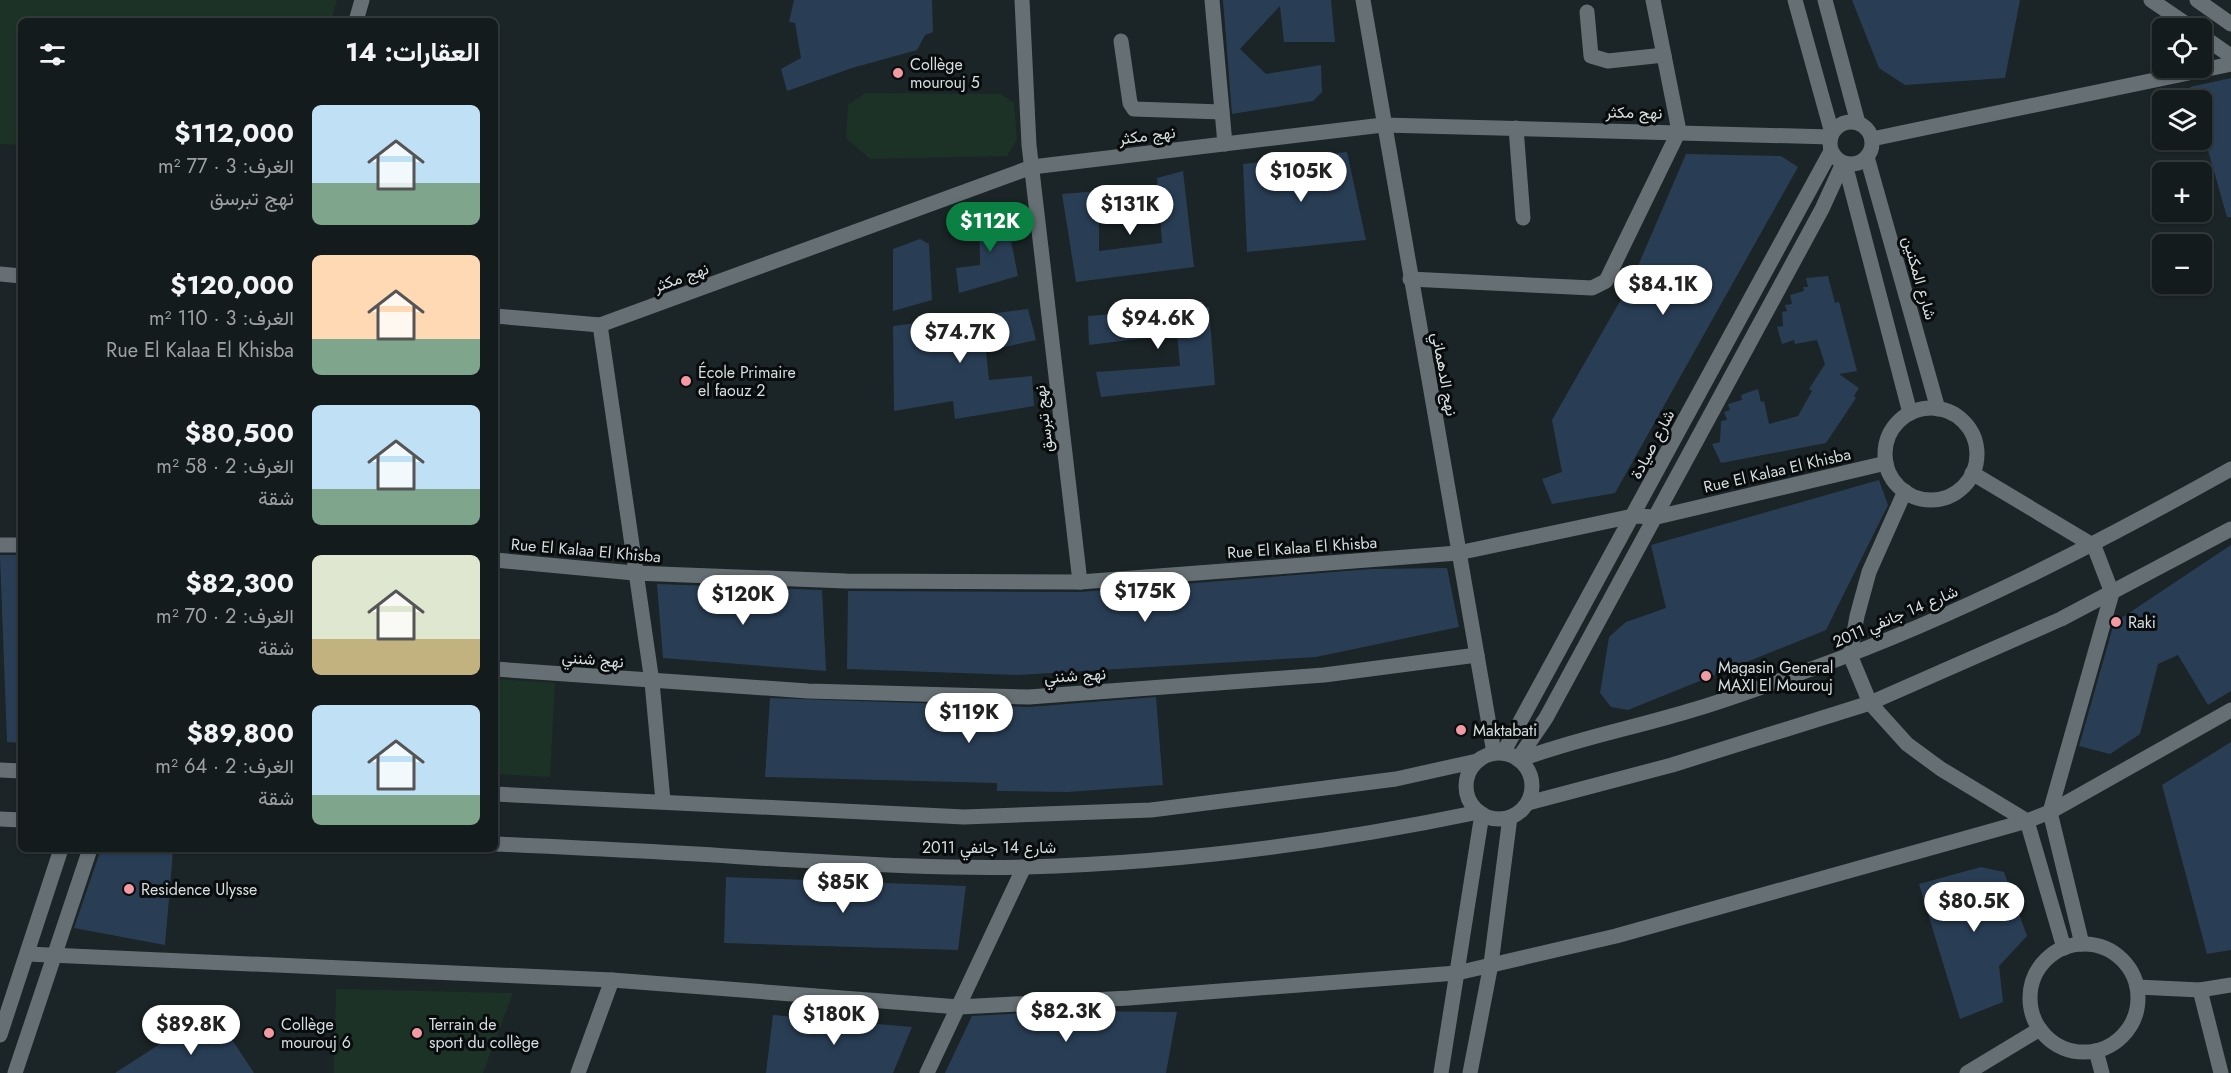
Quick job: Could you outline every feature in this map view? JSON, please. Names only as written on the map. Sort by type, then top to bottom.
[{"type":"street","points":[[357,18],[362,0]]},
{"type":"street","name":"نهج تبرسق","points":[[1022,0],[1032,167],[1080,582]]},
{"type":"street","points":[[1212,0],[1225,144]]},
{"type":"street","name":"نهج الدهماني","points":[[1363,0],[1458,553],[1498,753]]},
{"type":"street","points":[[1410,279],[1592,288],[1606,281],[1679,131],[1653,0]]},
{"type":"street","points":[[1795,0],[1831,140],[1844,163],[1910,413]]},
{"type":"street","points":[[1825,0],[1858,123],[1867,130],[1872,140],[1867,157],[1857,164],[1844,163]]},
{"type":"street","points":[[2151,0],[2177,18]]},
{"type":"street","points":[[2197,0],[2231,24]]},
{"type":"street","points":[[1587,12],[1588,40],[1592,56],[1608,61],[1664,55]]},
{"type":"street","points":[[1121,40],[1130,103],[1134,109],[1222,112]]},
{"type":"street","points":[[2212,43],[2231,56]]},
{"type":"street","points":[[1872,140],[2231,64]]},
{"type":"street","points":[[1831,140],[1846,123],[1858,123]]},
{"type":"street","name":"نهج مكثر","points":[[498,316],[600,325],[1032,167],[1383,125],[1679,131],[1831,140]]},
{"type":"street","points":[[1516,128],[1523,218]]},
{"type":"street","name":"شارع صيادة","points":[[1498,753],[1633,516],[1831,140]]},
{"type":"street","name":"شارع المكنين","points":[[1867,157],[1938,409]]},
{"type":"street","points":[[1519,759],[1546,718],[1657,518],[1822,209],[1844,163]]},
{"type":"street","points":[[0,274],[18,276]]},
{"type":"street","points":[[600,325],[634,573],[652,682],[663,801]]},
{"type":"street","points":[[1924,409],[1938,409],[1952,414],[1964,423],[1973,436],[1977,451],[1972,473],[1958,492],[1944,498],[1929,500],[1913,497],[1890,476],[1885,448],[1898,422],[1910,413],[1924,409]]},
{"type":"street","name":"Rue El Kalaa El Khisba","points":[[498,560],[634,573],[846,582],[1080,582],[1458,553],[1633,516],[1657,518],[1886,463]]},
{"type":"street","name":"شارع 14 جانفي 2011","points":[[1519,759],[1551,747],[1689,711],[1850,655],[1981,599],[2094,546],[2231,469]]},
{"type":"street","points":[[1972,473],[2094,546],[2112,593],[2050,812],[2082,944]]},
{"type":"street","points":[[1905,491],[1869,572],[1857,616],[1850,655],[1870,703],[1908,744],[1941,769],[2027,821],[2064,948]]},
{"type":"street","points":[[1528,803],[1532,792],[1532,780],[1527,768],[1519,759],[1498,753],[1477,761],[1469,772],[1467,790],[1470,802],[1480,813],[1496,819],[1510,817],[1528,803],[1672,765],[1870,703],[2112,593],[2231,529]]},
{"type":"street","points":[[0,545],[18,545]]},
{"type":"street","name":"نهج شنني","points":[[498,669],[652,682],[808,691],[1029,697],[1324,675],[1477,655]]},
{"type":"street","points":[[27,954],[53,957],[612,980],[959,1006],[1140,997],[1456,973],[1616,936],[2027,821],[2050,812],[2231,710]]},
{"type":"street","name":"شارع 14 جانفي 2011","points":[[498,794],[964,817],[1151,810],[1396,779],[1477,761]]},
{"type":"street","points":[[0,770],[18,771]]},
{"type":"street","points":[[1441,1073],[1480,813]]},
{"type":"street","name":"شارع 14 جانفي 2011","points":[[498,844],[865,864],[1024,867],[1130,862],[1275,847],[1480,813]]},
{"type":"street","points":[[1470,1073],[1491,964],[1510,817]]},
{"type":"street","points":[[0,819],[18,820]]},
{"type":"street","points":[[0,1035],[60,852]]},
{"type":"street","points":[[15,1073],[89,852]]},
{"type":"street","points":[[927,1073],[1024,867]]},
{"type":"street","points":[[2082,944],[2100,947],[2117,956],[2129,970],[2137,987],[2138,1004],[2129,1027],[2111,1045],[2096,1051],[2080,1052],[2050,1041],[2040,1029],[2031,1011],[2030,992],[2035,974],[2047,958],[2064,948],[2082,944]]},
{"type":"street","points":[[578,1073],[612,980]]},
{"type":"street","points":[[2137,987],[2200,990],[2231,985]]},
{"type":"street","points":[[2200,990],[2221,1073]]},
{"type":"street","points":[[1976,1071],[2040,1029]]},
{"type":"street","points":[[2096,1051],[2102,1073]]},
{"type":"green space","points":[[0,0],[337,0],[332,18],[18,18],[18,145],[0,144]]},
{"type":"green space","points":[[866,93],[1001,94],[1014,103],[1017,140],[1007,156],[870,159],[846,138],[848,105]]},
{"type":"green space","points":[[498,679],[555,683],[550,777],[498,774]]},
{"type":"green space","name":"Terrain de sport du collège","points":[[336,989],[513,993],[483,1073],[334,1073]]},
{"type":"building","points":[[794,0],[932,0],[933,32],[925,35],[917,50],[852,68],[787,91],[781,69],[801,58],[795,23],[789,22]]},
{"type":"building","points":[[1223,0],[1331,0],[1335,42],[1284,42],[1280,6],[1240,49],[1266,74],[1321,65],[1322,92],[1313,101],[1232,114]]},
{"type":"building","points":[[1852,0],[2020,0],[2005,78],[1905,85],[1879,68]]},
{"type":"building","points":[[2231,78],[2231,217],[2227,217],[2208,150],[2212,150],[2212,90],[2191,90],[2190,87]]},
{"type":"building","points":[[1347,152],[1366,240],[1247,252],[1243,164]]},
{"type":"building","points":[[1686,154],[1781,156],[1798,167],[1615,493],[1552,504],[1542,479],[1562,472],[1552,420],[1631,282]]},
{"type":"building","points":[[1183,171],[1194,267],[1076,282],[1062,194],[1099,191],[1099,251],[1162,243],[1157,178]]},
{"type":"building","points":[[1004,206],[1018,276],[959,293],[956,268],[980,265],[979,210]]},
{"type":"building","points":[[920,239],[929,244],[932,300],[893,311],[893,249]]},
{"type":"building","points":[[1828,276],[1835,303],[1839,302],[1857,371],[1839,374],[1859,388],[1854,396],[1856,398],[1826,443],[1721,463],[1712,444],[1720,442],[1721,421],[1727,420],[1724,412],[1730,410],[1728,404],[1742,400],[1741,395],[1758,389],[1761,402],[1764,401],[1769,424],[1798,416],[1812,391],[1809,389],[1825,364],[1817,340],[1795,344],[1794,340],[1782,344],[1777,327],[1783,326],[1782,312],[1787,311],[1785,305],[1792,304],[1790,295],[1804,291],[1803,287],[1808,287],[1806,278]]},
{"type":"building","points":[[1209,307],[1215,385],[1101,397],[1096,372],[1180,366],[1177,334],[1089,345],[1088,316]]},
{"type":"building","points":[[1028,309],[1036,340],[986,351],[989,380],[1032,376],[1034,406],[955,419],[953,401],[894,411],[893,326]]},
{"type":"building","points":[[1879,480],[1888,505],[1826,630],[1628,710],[1611,707],[1600,693],[1609,637],[1626,622],[1666,608],[1651,545]]},
{"type":"building","points":[[2231,545],[2231,691],[2208,705],[2178,655],[2158,664],[2140,734],[2110,754],[2079,746],[2114,623]]},
{"type":"building","points":[[0,555],[18,555],[18,743],[7,742]]},
{"type":"building","points":[[1447,568],[1459,627],[1316,657],[1017,675],[847,669],[848,591],[1080,592],[1372,569]]},
{"type":"building","points":[[657,584],[822,590],[826,671],[663,658]]},
{"type":"building","points":[[1156,697],[1163,785],[1068,792],[997,791],[997,783],[765,777],[770,698],[1029,707]]},
{"type":"building","points":[[2231,742],[2231,950],[2207,954],[2162,785]]},
{"type":"building","name":"Residence Ulysse","points":[[100,852],[173,852],[165,945],[74,928]]},
{"type":"building","points":[[1981,867],[2004,872],[2027,936],[1999,966],[2003,1002],[1960,1019],[1919,884]]},
{"type":"building","points":[[726,877],[966,886],[958,950],[724,943]]},
{"type":"building","points":[[1064,1011],[1177,1012],[1166,1073],[945,1073],[972,1016]]},
{"type":"building","points":[[773,1015],[912,1027],[893,1073],[766,1073]]},
{"type":"building","points":[[194,1022],[209,1045],[227,1032],[254,1073],[115,1073]]},
{"type":"place","name":"Collège mourouj 5","points":[[898,73]]},
{"type":"place","name":"École Primaire el faouz 2","points":[[686,381]]},
{"type":"place","name":"Raki","points":[[2116,622]]},
{"type":"place","name":"Magasin General MAXI El Mourouj","points":[[1706,676]]},
{"type":"place","name":"Maktabati","points":[[1461,730]]},
{"type":"place","name":"Residence Ulysse","points":[[129,889]]},
{"type":"place","name":"Collège mourouj 6","points":[[269,1033]]},
{"type":"place","name":"Terrain de sport du collège","points":[[417,1033]]}]
